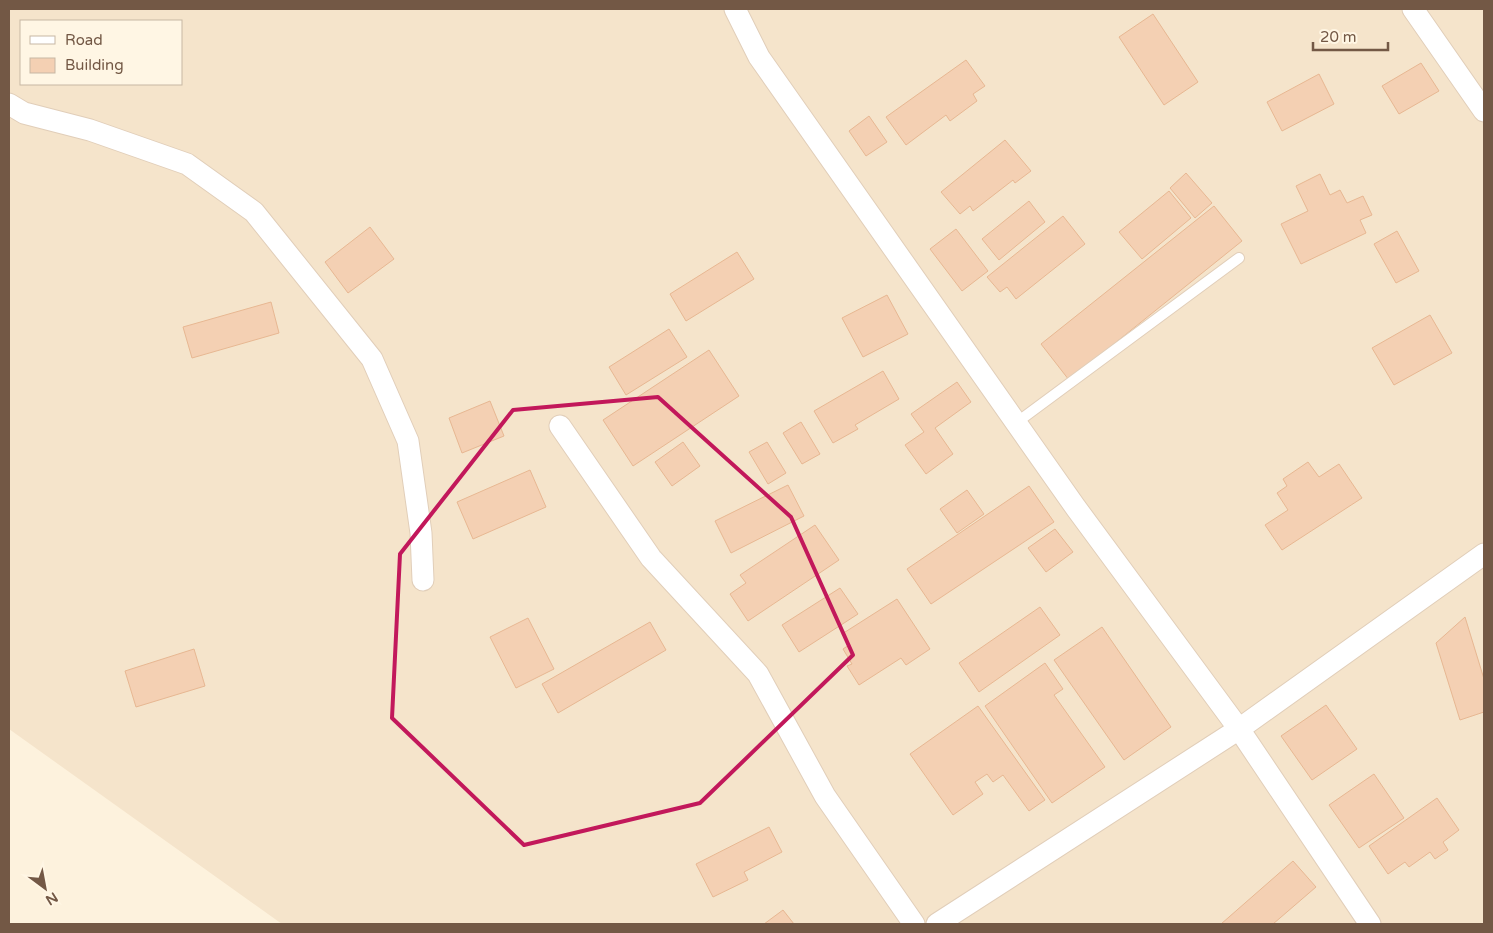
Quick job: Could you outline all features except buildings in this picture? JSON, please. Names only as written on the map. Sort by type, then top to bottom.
[{"type":"street","points":[[735,9],[759,58],[1076,508],[1240,729],[1370,924]]},
{"type":"street","points":[[1413,9],[1484,111]]},
{"type":"street","points":[[9,104],[24,113],[90,130],[187,164],[254,212],[372,359],[408,441],[421,533],[424,580]]},
{"type":"street","points":[[560,426],[651,558],[758,674],[825,796],[914,924]]},
{"type":"street","points":[[936,924],[1240,729],[1484,554]]},
{"type":"lane","points":[[1016,423],[1239,258]]},
{"type":"highlighted area","points":[[658,397],[791,517],[853,655],[700,803],[524,845],[392,718],[400,554],[513,410]]},
{"type":"shaded area","points":[[9,9],[1484,9],[1484,924],[282,924],[9,729]]}]
